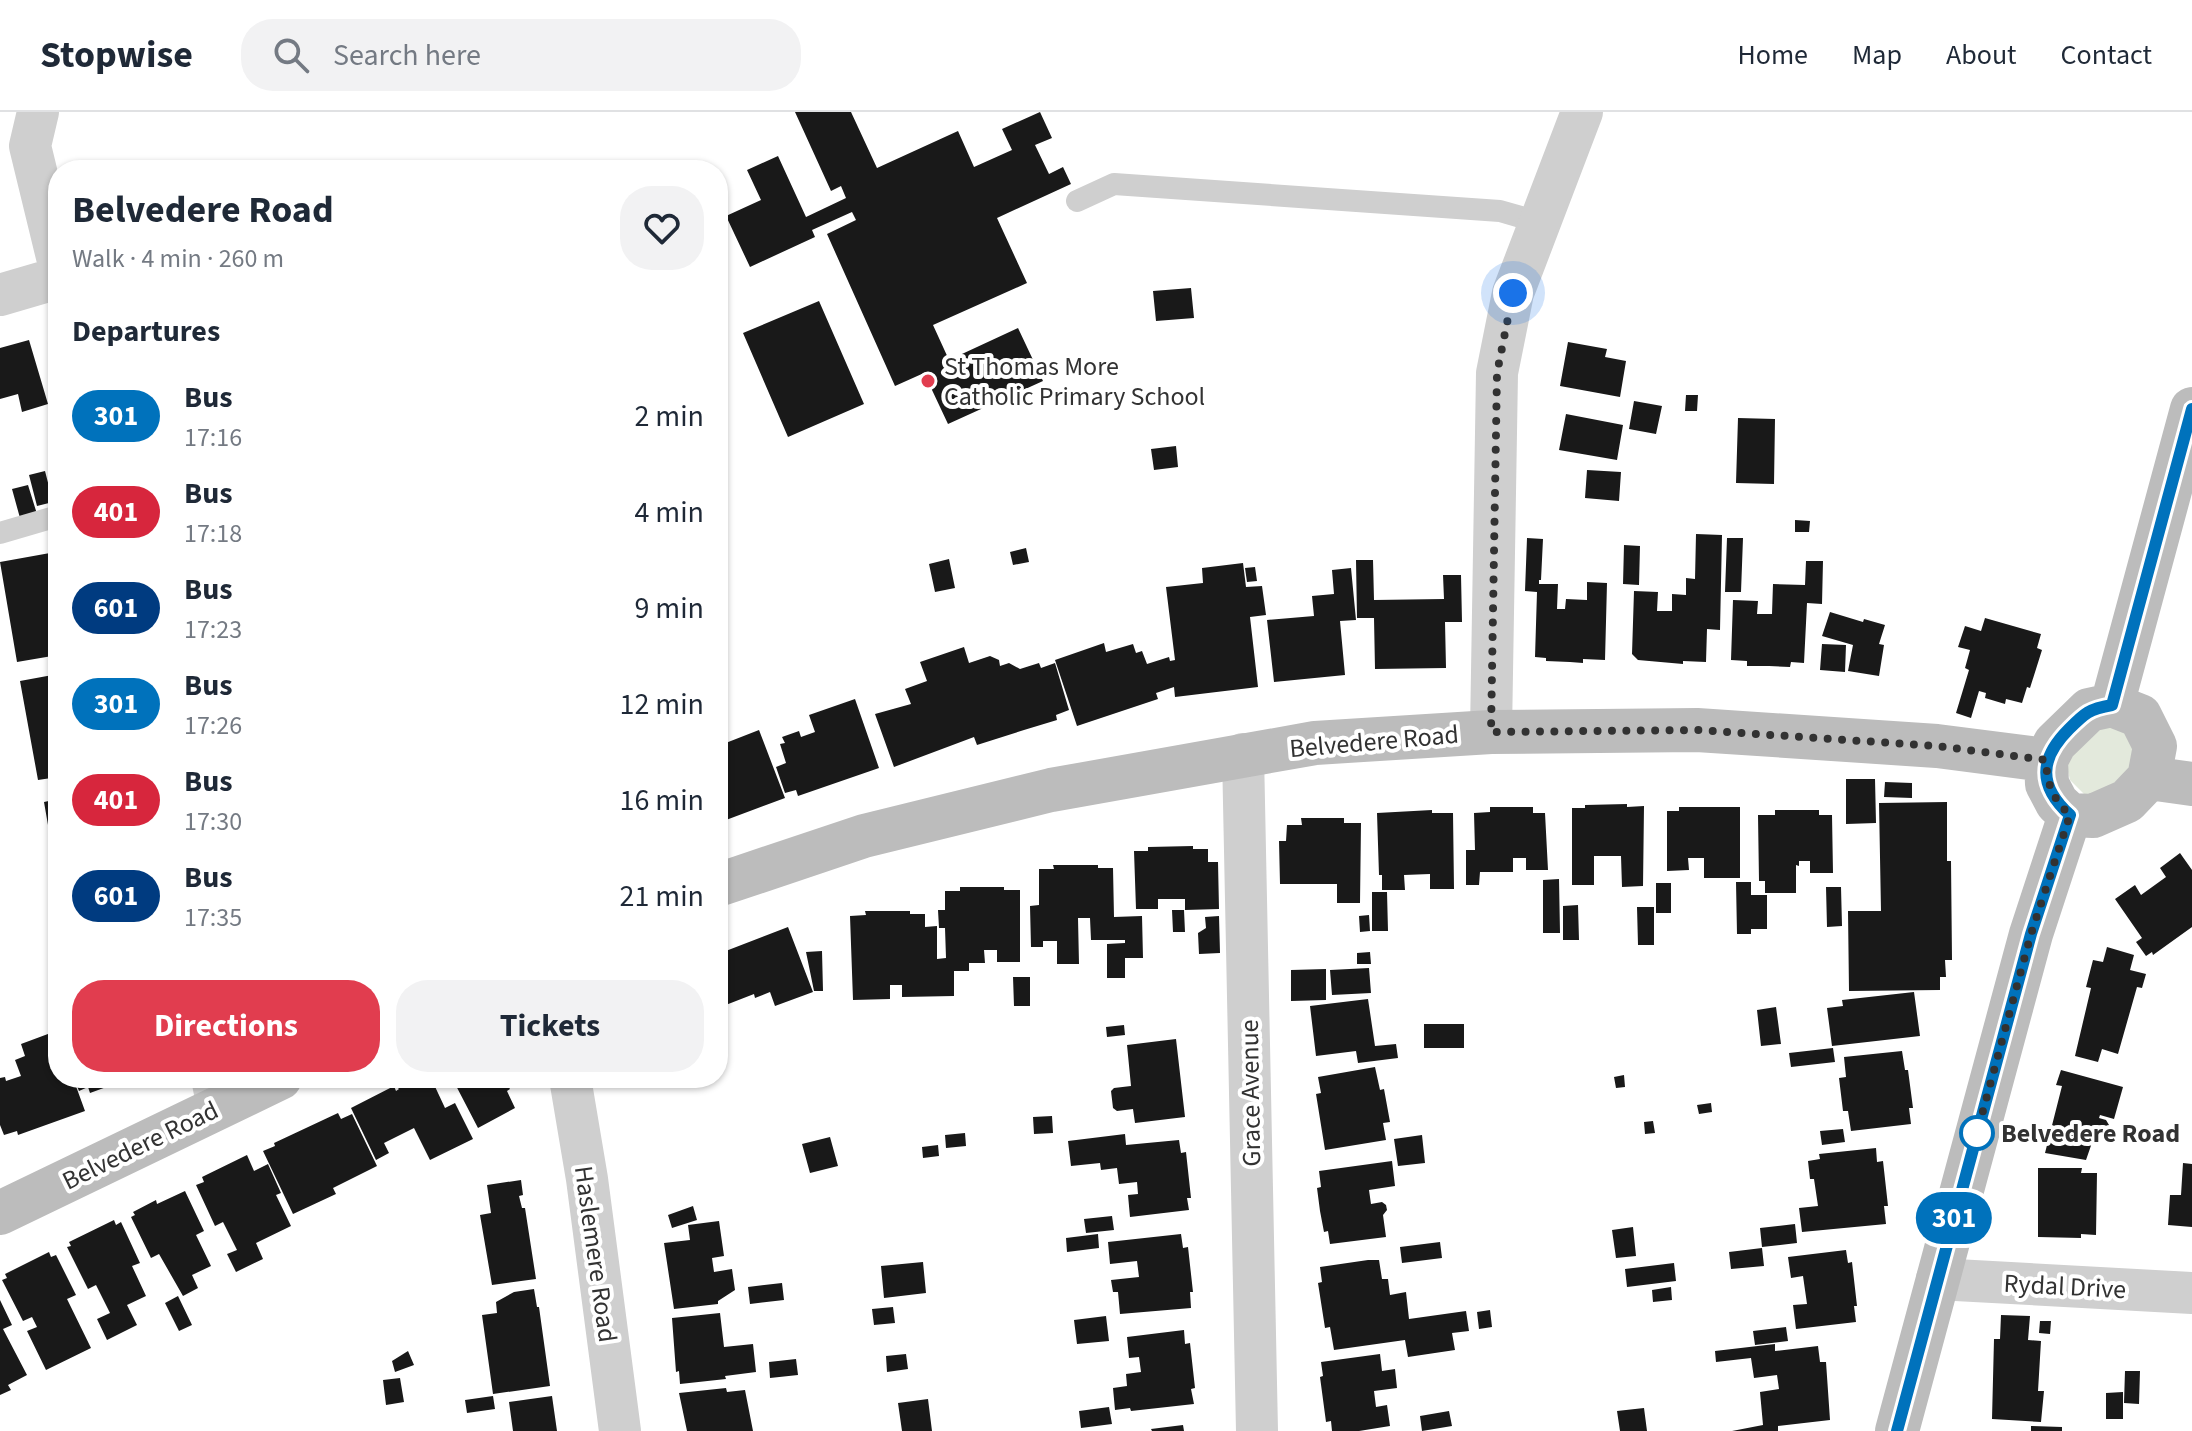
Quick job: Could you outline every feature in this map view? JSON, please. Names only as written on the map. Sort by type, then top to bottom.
[{"type":"street","points":[[38,112],[30,146],[48,220]]},
{"type":"street","points":[[1491,732],[1497,373],[1513,293],[1582,112]]},
{"type":"street","points":[[0,295],[48,281]]},
{"type":"street","points":[[2112,705],[2192,409]]},
{"type":"street","points":[[2112,705],[2140,716],[2155,746],[2149,778],[2127,801],[2093,816],[2070,815],[2057,803],[2047,784],[2046,760],[2055,743],[2089,710],[2112,705]]},
{"type":"street","name":"Belvedere Road","points":[[728,882],[864,836],[1051,790],[1315,743],[1491,732],[1697,730],[1937,746],[2046,760]]},
{"type":"street","name":"Grace Avenue","points":[[1243,754],[1257,1431]]},
{"type":"street","points":[[2149,778],[2192,784]]},
{"type":"street","points":[[1897,1431],[2031,934],[2070,815]]},
{"type":"street","name":"Belvedere Road","points":[[0,1213],[215,1093],[237,1088]]},
{"type":"street","name":"Haslemere Road","points":[[572,1088],[587,1179],[620,1431]]},
{"type":"street","name":"Rydal Drive","points":[[1937,1279],[2192,1293]]},
{"type":"lane","points":[[1077,201],[1114,184],[1500,211],[1538,222]]},
{"type":"lane","points":[[0,533],[48,519]]},
{"type":"shaded area","points":[[2101,726],[2130,730],[2135,764],[2104,792],[2085,795],[2070,780],[2066,763]]},
{"type":"building","points":[[795,112],[851,112],[877,168],[958,131],[974,167],[1012,150],[1002,129],[1040,112],[1052,138],[1035,145],[1049,174],[1063,167],[1071,184],[997,218],[1027,283],[933,325],[949,360],[1018,328],[1043,381],[948,424],[924,373],[895,386],[827,234],[856,220],[852,212],[812,230],[815,237],[750,267],[728,220],[728,215],[761,200],[747,170],[778,156],[806,217],[846,198],[841,186],[831,191]]},
{"type":"building","points":[[1191,288],[1194,318],[1156,321],[1153,291]]},
{"type":"building","points":[[819,301],[864,404],[788,437],[743,333]]},
{"type":"building","points":[[29,340],[48,404],[22,412],[18,394],[0,399],[0,348]]},
{"type":"building","points":[[1568,342],[1607,349],[1605,357],[1626,361],[1620,397],[1560,386]]},
{"type":"building","points":[[1686,395],[1698,395],[1697,411],[1685,411]]},
{"type":"building","points":[[1634,401],[1662,406],[1656,434],[1629,429]]},
{"type":"building","points":[[1566,414],[1623,425],[1617,460],[1559,450]]},
{"type":"building","points":[[1738,418],[1775,419],[1774,484],[1736,483]]},
{"type":"building","points":[[1176,446],[1178,467],[1154,470],[1151,449]]},
{"type":"building","points":[[1587,470],[1621,472],[1619,501],[1585,498]]},
{"type":"building","points":[[45,471],[48,503],[37,506],[29,475]]},
{"type":"building","points":[[28,485],[37,514],[20,518],[12,489]]},
{"type":"building","points":[[1795,520],[1810,521],[1809,532],[1795,532]]},
{"type":"building","points":[[1696,534],[1722,535],[1720,630],[1707,629],[1706,662],[1683,661],[1683,664],[1638,660],[1632,654],[1634,591],[1658,592],[1657,611],[1672,611],[1672,594],[1686,595],[1686,578],[1695,579]]},
{"type":"building","points":[[1527,538],[1543,539],[1539,584],[1558,584],[1557,609],[1565,609],[1566,599],[1587,600],[1587,582],[1607,583],[1605,660],[1583,659],[1583,663],[1546,661],[1546,658],[1535,657],[1537,592],[1525,591]]},
{"type":"building","points":[[1727,538],[1743,538],[1741,592],[1725,592]]},
{"type":"building","points":[[1624,545],[1640,546],[1639,585],[1623,584]]},
{"type":"building","points":[[1026,548],[1029,562],[1013,565],[1010,552]]},
{"type":"building","points":[[48,553],[48,657],[17,662],[0,562]]},
{"type":"building","points":[[949,559],[955,588],[935,592],[929,564]]},
{"type":"building","points":[[1356,560],[1373,560],[1374,600],[1444,599],[1443,575],[1461,575],[1462,622],[1445,622],[1446,668],[1375,669],[1374,618],[1357,618]]},
{"type":"building","points":[[1806,561],[1823,561],[1822,604],[1807,603],[1804,663],[1791,662],[1790,667],[1747,666],[1747,661],[1731,660],[1733,600],[1758,601],[1757,614],[1772,614],[1773,584],[1805,585]]},
{"type":"building","points":[[1243,563],[1246,587],[1262,586],[1266,615],[1250,617],[1258,687],[1175,697],[1174,687],[1156,693],[1158,699],[1077,726],[1055,660],[1104,643],[1106,652],[1133,644],[1136,653],[1142,651],[1147,664],[1169,657],[1170,661],[1175,660],[1166,587],[1203,583],[1202,568]]},
{"type":"building","points":[[1255,567],[1257,581],[1247,582],[1245,568]]},
{"type":"building","points":[[1351,568],[1356,620],[1340,621],[1345,675],[1274,682],[1267,620],[1314,616],[1312,596],[1334,594],[1332,570]]},
{"type":"building","points":[[1830,612],[1885,625],[1879,644],[1884,645],[1879,676],[1848,671],[1853,645],[1822,636]]},
{"type":"building","points":[[1985,618],[2041,634],[2037,648],[2042,650],[2022,703],[2006,699],[2005,704],[1985,698],[1986,693],[1979,691],[1971,718],[1956,713],[1969,670],[1965,668],[1970,650],[1958,647],[1965,626],[1981,631]]},
{"type":"building","points":[[1822,644],[1846,645],[1845,672],[1820,670]]},
{"type":"building","points":[[964,647],[969,663],[990,656],[999,660],[1000,666],[1009,663],[1020,669],[1039,663],[1041,668],[1055,663],[1069,710],[1056,715],[1057,720],[977,745],[974,737],[894,767],[875,714],[911,704],[905,689],[927,681],[920,662]]},
{"type":"building","points":[[48,676],[48,778],[38,780],[20,681]]},
{"type":"building","points":[[855,699],[879,768],[798,796],[796,790],[785,793],[776,767],[786,763],[780,744],[785,743],[782,737],[799,731],[801,737],[815,732],[809,715]]},
{"type":"building","points":[[759,730],[785,798],[728,819],[728,742]]},
{"type":"building","points":[[1846,779],[1875,779],[1876,823],[1846,824]]},
{"type":"building","points":[[1885,782],[1912,783],[1912,798],[1884,797]]},
{"type":"building","points":[[48,801],[48,825],[44,802]]},
{"type":"building","points":[[1947,802],[1952,960],[1945,960],[1946,977],[1940,977],[1940,990],[1849,991],[1848,911],[1881,911],[1879,803]]},
{"type":"building","points":[[1627,804],[1627,807],[1644,806],[1643,886],[1622,887],[1621,856],[1594,856],[1594,885],[1572,885],[1572,808]]},
{"type":"building","points":[[1490,807],[1533,807],[1533,813],[1545,813],[1548,870],[1526,870],[1526,858],[1513,858],[1513,872],[1480,872],[1479,885],[1466,885],[1466,850],[1475,850],[1474,813],[1490,812]]},
{"type":"building","points":[[1679,807],[1740,807],[1740,878],[1704,878],[1704,858],[1688,858],[1689,870],[1667,871],[1667,811],[1679,811]]},
{"type":"building","points":[[1432,810],[1432,813],[1453,813],[1454,889],[1430,889],[1430,874],[1404,875],[1405,890],[1382,890],[1377,813]]},
{"type":"building","points":[[1775,810],[1819,810],[1819,815],[1832,815],[1833,873],[1810,873],[1810,861],[1799,861],[1799,866],[1796,865],[1796,893],[1765,893],[1765,881],[1759,881],[1758,815],[1775,815]]},
{"type":"building","points":[[1301,818],[1344,818],[1344,823],[1361,823],[1360,903],[1337,903],[1337,884],[1280,884],[1279,841],[1286,841],[1287,825],[1302,825]]},
{"type":"building","points":[[1193,846],[1193,849],[1208,849],[1208,862],[1218,862],[1219,909],[1185,910],[1185,899],[1158,899],[1158,909],[1136,909],[1134,851],[1148,851],[1148,847]]},
{"type":"building","points":[[2180,853],[2192,870],[2192,927],[2153,955],[2152,952],[2146,956],[2136,942],[2142,938],[2115,899],[2135,885],[2141,895],[2166,877],[2160,868]]},
{"type":"building","points":[[1053,865],[1113,868],[1114,917],[1142,916],[1143,958],[1125,958],[1125,978],[1107,978],[1107,944],[1125,943],[1125,940],[1091,940],[1090,918],[1078,918],[1079,964],[1057,964],[1057,941],[1043,941],[1043,947],[1031,947],[1030,906],[1039,905],[1039,869],[1054,869]]},
{"type":"building","points":[[1559,879],[1560,933],[1543,933],[1543,880]]},
{"type":"building","points":[[1736,882],[1751,882],[1751,895],[1767,895],[1767,929],[1751,929],[1751,934],[1737,934]]},
{"type":"building","points":[[1656,883],[1671,883],[1671,913],[1656,913]]},
{"type":"building","points":[[960,887],[1020,890],[1020,962],[997,962],[997,950],[984,950],[985,963],[969,963],[969,971],[954,971],[954,996],[902,997],[902,985],[890,985],[890,999],[853,1000],[850,916],[866,915],[865,911],[925,914],[925,927],[937,926],[937,959],[946,958],[945,928],[939,928],[938,910],[945,910],[945,891],[960,891]]},
{"type":"building","points":[[1826,887],[1841,887],[1842,926],[1827,927]]},
{"type":"building","points":[[1372,892],[1387,892],[1388,931],[1372,931]]},
{"type":"building","points":[[1578,905],[1579,940],[1563,940],[1563,906]]},
{"type":"building","points":[[1637,907],[1654,907],[1654,945],[1638,945]]},
{"type":"building","points":[[1172,910],[1184,910],[1185,932],[1173,932]]},
{"type":"building","points":[[1369,915],[1370,931],[1360,932],[1359,916]]},
{"type":"building","points":[[1219,916],[1220,953],[1199,954],[1198,933],[1206,928],[1205,917]]},
{"type":"building","points":[[788,927],[813,992],[775,1006],[770,992],[755,998],[754,994],[728,1004],[728,950]]},
{"type":"building","points":[[2107,947],[2134,955],[2130,970],[2146,974],[2142,988],[2137,987],[2118,1054],[2102,1049],[2098,1062],[2075,1056],[2091,988],[2086,987],[2093,960],[2103,962]]},
{"type":"building","points":[[822,951],[823,991],[814,991],[806,952]]},
{"type":"building","points":[[1370,952],[1371,964],[1357,964],[1357,953]]},
{"type":"building","points":[[1369,968],[1371,993],[1332,995],[1330,970]]},
{"type":"building","points":[[1326,969],[1326,1000],[1291,1001],[1291,970]]},
{"type":"building","points":[[1013,977],[1030,977],[1030,1006],[1014,1006]]},
{"type":"building","points":[[1914,992],[1920,1036],[1832,1046],[1827,1008],[1843,1006],[1842,1000]]},
{"type":"building","points":[[1368,999],[1375,1046],[1396,1044],[1398,1058],[1358,1063],[1356,1051],[1316,1056],[1310,1006]]},
{"type":"building","points":[[1776,1007],[1781,1044],[1761,1046],[1757,1010]]},
{"type":"building","points":[[1424,1024],[1464,1024],[1464,1048],[1424,1048]]},
{"type":"building","points":[[1124,1025],[1125,1035],[1107,1037],[1106,1027]]},
{"type":"building","points":[[48,1034],[48,1088],[77,1088],[85,1111],[18,1135],[17,1131],[4,1135],[0,1125],[0,1078],[5,1077],[6,1081],[21,1076],[15,1060],[25,1056],[21,1044]]},
{"type":"building","points":[[1176,1039],[1185,1117],[1135,1123],[1133,1109],[1117,1111],[1113,1108],[1111,1091],[1131,1086],[1127,1045]]},
{"type":"building","points":[[1833,1048],[1835,1062],[1791,1067],[1789,1053]]},
{"type":"building","points":[[1902,1051],[1913,1108],[1909,1108],[1911,1124],[1851,1131],[1848,1111],[1843,1111],[1839,1078],[1846,1077],[1844,1057]]},
{"type":"building","points":[[1375,1067],[1380,1090],[1384,1089],[1390,1122],[1383,1123],[1386,1140],[1325,1150],[1316,1094],[1321,1093],[1318,1077]]},
{"type":"building","points":[[2061,1070],[2123,1087],[2114,1119],[2100,1115],[2099,1118],[2109,1125],[2107,1134],[2095,1134],[2086,1160],[2045,1153],[2062,1086],[2056,1085]]},
{"type":"building","points":[[1624,1075],[1625,1087],[1616,1088],[1614,1077]]},
{"type":"building","points":[[390,1088],[436,1088],[445,1108],[455,1103],[473,1139],[430,1160],[414,1128],[384,1143],[389,1153],[376,1160],[351,1108]]},
{"type":"building","points":[[457,1088],[509,1088],[507,1091],[515,1108],[478,1128]]},
{"type":"building","points":[[1711,1103],[1712,1112],[1699,1114],[1697,1105]]},
{"type":"building","points":[[338,1113],[341,1119],[352,1114],[377,1166],[333,1188],[336,1194],[293,1214],[263,1151]]},
{"type":"building","points":[[1052,1116],[1053,1133],[1034,1134],[1033,1117]]},
{"type":"building","points":[[1653,1121],[1655,1133],[1645,1134],[1644,1122]]},
{"type":"building","points":[[1843,1129],[1845,1142],[1822,1145],[1820,1131]]},
{"type":"building","points":[[965,1133],[966,1146],[946,1148],[945,1135]]},
{"type":"building","points":[[1125,1134],[1126,1145],[1179,1140],[1181,1153],[1186,1152],[1191,1198],[1187,1198],[1189,1210],[1130,1217],[1128,1195],[1138,1194],[1137,1182],[1119,1184],[1117,1168],[1101,1170],[1100,1163],[1071,1166],[1068,1141]]},
{"type":"building","points":[[1422,1135],[1425,1163],[1398,1166],[1394,1139]]},
{"type":"building","points":[[830,1137],[838,1166],[810,1173],[802,1144]]},
{"type":"building","points":[[938,1145],[939,1156],[923,1158],[922,1147]]},
{"type":"building","points":[[1876,1148],[1877,1162],[1883,1161],[1888,1206],[1884,1206],[1886,1224],[1802,1232],[1799,1208],[1818,1206],[1808,1161],[1820,1159],[1819,1154]]},
{"type":"building","points":[[247,1155],[254,1171],[268,1164],[281,1193],[276,1195],[291,1226],[256,1243],[263,1259],[236,1272],[227,1254],[237,1250],[223,1222],[215,1226],[196,1185],[204,1182],[202,1177]]},
{"type":"building","points":[[1392,1161],[1395,1186],[1369,1190],[1371,1204],[1382,1202],[1386,1205],[1383,1215],[1386,1237],[1330,1244],[1320,1211],[1317,1188],[1321,1187],[1319,1171]]},
{"type":"building","points":[[2183,1163],[2192,1164],[2192,1227],[2168,1225],[2170,1195],[2181,1195]]},
{"type":"building","points":[[2038,1168],[2082,1168],[2081,1173],[2097,1173],[2096,1235],[2081,1234],[2081,1238],[2038,1237]]},
{"type":"building","points":[[521,1180],[523,1195],[519,1196],[522,1208],[525,1208],[536,1279],[492,1285],[480,1215],[491,1213],[487,1185]]},
{"type":"building","points":[[185,1191],[204,1231],[196,1235],[211,1266],[192,1275],[198,1288],[183,1296],[159,1254],[151,1258],[131,1217],[135,1215],[133,1212],[156,1200],[157,1204]]},
{"type":"building","points":[[693,1206],[697,1220],[672,1228],[668,1215]]},
{"type":"building","points":[[1112,1216],[1114,1230],[1086,1233],[1084,1219]]},
{"type":"building","points":[[114,1220],[116,1225],[121,1222],[140,1263],[132,1266],[146,1296],[127,1305],[137,1325],[107,1340],[97,1319],[110,1313],[96,1285],[88,1289],[67,1247],[71,1246],[69,1242]]},
{"type":"building","points":[[719,1221],[724,1256],[712,1258],[714,1272],[732,1269],[735,1290],[718,1304],[674,1309],[664,1243],[690,1240],[688,1225]]},
{"type":"building","points":[[1795,1224],[1797,1243],[1762,1247],[1760,1228]]},
{"type":"building","points":[[1633,1227],[1636,1256],[1616,1258],[1612,1230]]},
{"type":"building","points":[[1098,1234],[1099,1248],[1067,1252],[1066,1238]]},
{"type":"building","points":[[1181,1234],[1183,1248],[1188,1247],[1193,1292],[1190,1292],[1191,1308],[1120,1314],[1118,1292],[1113,1292],[1111,1280],[1139,1277],[1137,1261],[1110,1264],[1108,1242]]},
{"type":"building","points":[[1440,1242],[1442,1258],[1402,1263],[1400,1247]]},
{"type":"building","points":[[1762,1248],[1764,1266],[1731,1269],[1729,1252]]},
{"type":"building","points":[[1846,1250],[1848,1263],[1852,1262],[1856,1322],[1796,1329],[1793,1305],[1807,1304],[1803,1276],[1791,1278],[1788,1257]]},
{"type":"building","points":[[49,1252],[51,1257],[56,1255],[76,1295],[67,1299],[91,1348],[46,1370],[27,1331],[37,1327],[32,1317],[23,1321],[2,1280],[7,1278],[5,1274]]},
{"type":"building","points":[[1379,1260],[1382,1279],[1388,1279],[1390,1295],[1406,1292],[1409,1319],[1466,1311],[1469,1331],[1452,1333],[1455,1350],[1408,1357],[1405,1340],[1334,1350],[1330,1327],[1325,1328],[1318,1283],[1322,1282],[1320,1267]]},
{"type":"building","points":[[923,1262],[926,1293],[884,1298],[881,1266]]},
{"type":"building","points":[[1674,1263],[1676,1281],[1627,1287],[1625,1269]]},
{"type":"building","points":[[782,1283],[784,1300],[750,1304],[748,1287]]},
{"type":"building","points":[[1671,1287],[1672,1300],[1653,1302],[1652,1290]]},
{"type":"building","points":[[534,1289],[550,1386],[493,1394],[482,1315],[497,1313],[496,1302],[514,1292]]},
{"type":"building","points":[[178,1296],[192,1325],[179,1331],[165,1303]]},
{"type":"building","points":[[0,1300],[12,1325],[3,1329],[27,1375],[8,1385],[11,1390],[0,1395]]},
{"type":"building","points":[[893,1307],[895,1323],[874,1325],[872,1309]]},
{"type":"building","points":[[1490,1310],[1492,1327],[1479,1329],[1477,1312]]},
{"type":"building","points":[[720,1313],[724,1347],[753,1344],[756,1372],[680,1384],[679,1371],[676,1372],[672,1318]]},
{"type":"building","points":[[2001,1315],[2030,1316],[2028,1340],[2041,1341],[2038,1391],[2044,1391],[2041,1422],[1992,1419],[1994,1339],[2000,1339]]},
{"type":"building","points":[[1106,1316],[1109,1341],[1077,1344],[1074,1320]]},
{"type":"building","points":[[2040,1321],[2051,1321],[2050,1334],[2039,1333]]},
{"type":"building","points":[[1786,1327],[1788,1341],[1755,1345],[1753,1331]]},
{"type":"building","points":[[1184,1330],[1185,1344],[1190,1343],[1194,1404],[1115,1410],[1113,1388],[1127,1386],[1126,1374],[1141,1372],[1139,1357],[1129,1358],[1127,1337]]},
{"type":"building","points":[[1775,1344],[1775,1351],[1818,1346],[1820,1362],[1826,1362],[1830,1420],[1778,1426],[1778,1431],[1732,1431],[1763,1425],[1760,1392],[1779,1389],[1777,1375],[1754,1378],[1751,1358],[1716,1362],[1715,1351]]},
{"type":"building","points":[[408,1351],[414,1365],[395,1372],[392,1361]]},
{"type":"building","points":[[906,1354],[908,1369],[887,1372],[886,1356]]},
{"type":"building","points":[[1380,1354],[1382,1371],[1395,1369],[1397,1388],[1374,1391],[1376,1407],[1387,1405],[1390,1426],[1332,1431],[1331,1421],[1326,1422],[1321,1362]]},
{"type":"building","points":[[796,1359],[798,1375],[770,1378],[769,1362]]},
{"type":"building","points":[[2125,1371],[2140,1371],[2139,1404],[2124,1403]]},
{"type":"building","points":[[400,1378],[404,1402],[386,1405],[383,1380]]},
{"type":"building","points":[[726,1388],[727,1392],[745,1390],[753,1431],[687,1431],[679,1393]]},
{"type":"building","points":[[2123,1392],[2123,1419],[2106,1419],[2106,1393]]},
{"type":"building","points":[[493,1396],[495,1409],[467,1413],[465,1400]]},
{"type":"building","points":[[552,1396],[557,1431],[513,1431],[509,1402]]},
{"type":"building","points":[[928,1399],[932,1431],[902,1431],[898,1403]]},
{"type":"building","points":[[1109,1407],[1112,1424],[1081,1428],[1079,1411]]},
{"type":"building","points":[[1644,1408],[1647,1431],[1620,1431],[1617,1411]]},
{"type":"building","points":[[1449,1411],[1452,1426],[1422,1431],[1420,1416]]},
{"type":"building","points":[[1183,1425],[1184,1431],[1151,1429]]},
{"type":"building","points":[[2031,1426],[2062,1427],[2062,1431],[2031,1431]]},
{"type":"bus line","name":"301","points":[[1897,1431],[2031,934],[2070,815],[2057,803],[2047,784],[2046,760],[2055,743],[2089,710],[2112,705],[2192,409]]},
{"type":"place","name":"St Thomas More Catholic Primary School","points":[[928,381]]},
{"type":"place","name":"Belvedere Road","points":[[1977,1133]]},
{"type":"route","points":[[1513,293],[1497,373],[1491,732],[1697,730],[1937,746],[2046,760],[2047,784],[2057,803],[2070,815],[2031,934],[1977,1133]]}]
